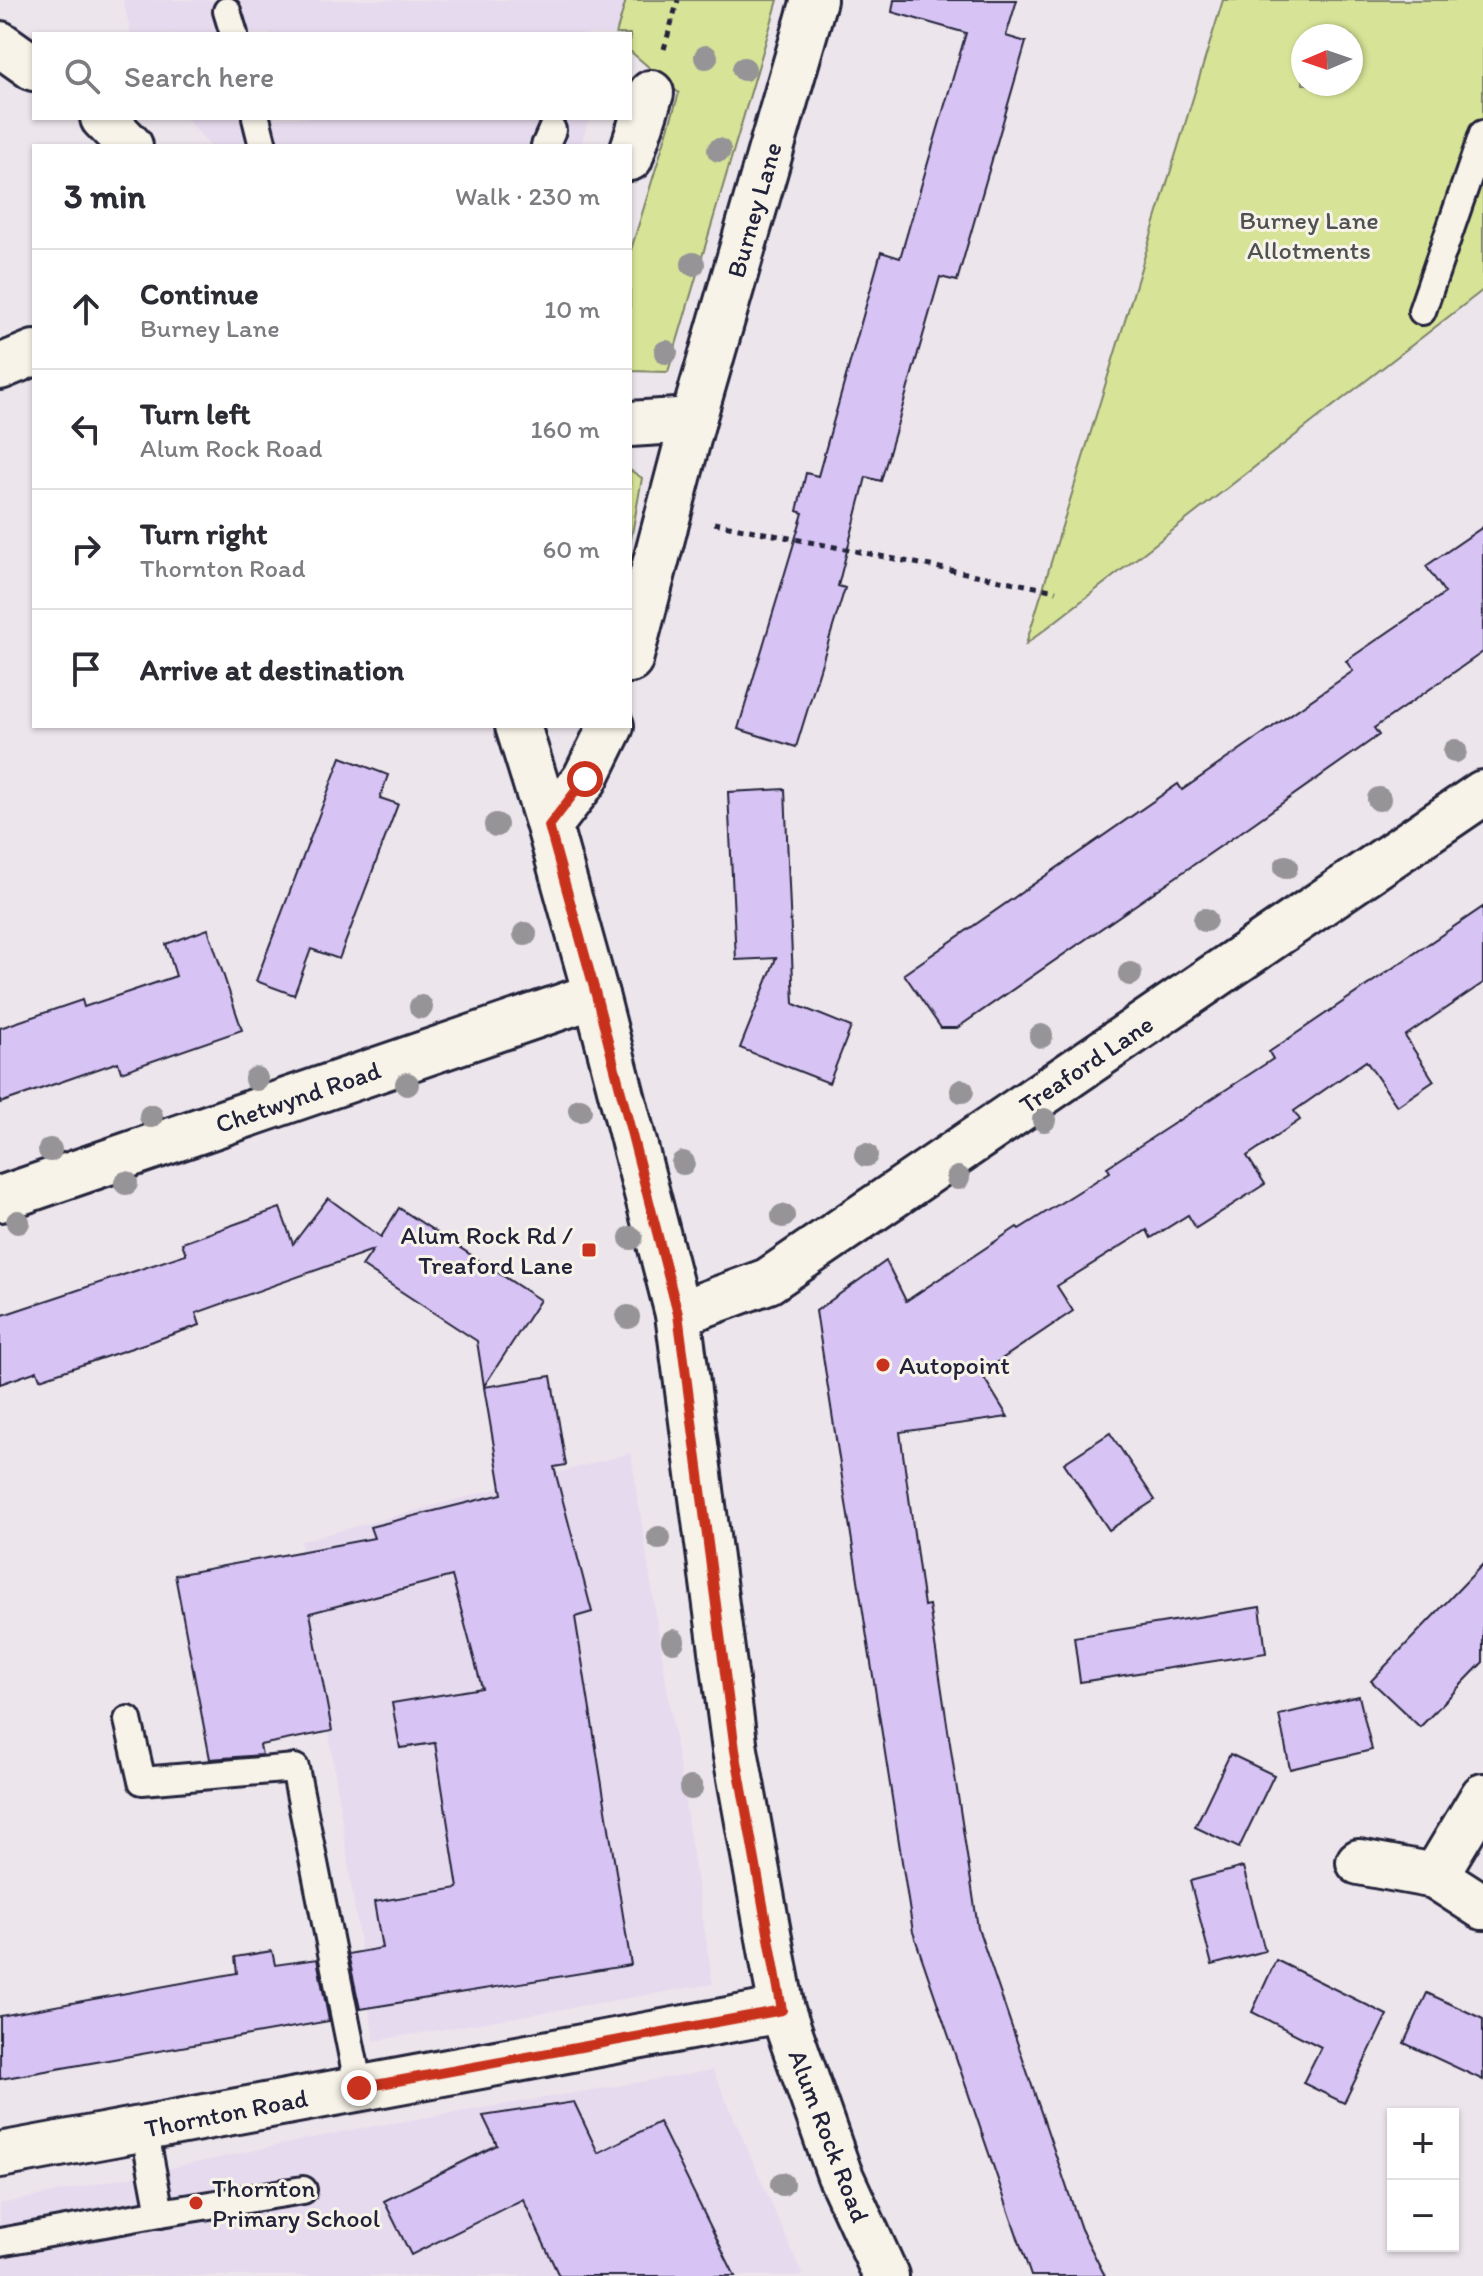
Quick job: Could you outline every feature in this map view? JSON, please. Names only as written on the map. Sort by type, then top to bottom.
[{"type":"street","name":"Burney Lane","points":[[632,653],[693,420],[814,0]]},
{"type":"street","points":[[0,44],[32,67]]},
{"type":"street","points":[[632,152],[651,93]]},
{"type":"street","points":[[105,120],[128,144]]},
{"type":"street","points":[[0,367],[32,354]]},
{"type":"street","points":[[632,424],[693,420]]},
{"type":"street","name":"Alum Rock Road","points":[[519,728],[596,995],[678,1314],[735,1750],[782,2010],[839,2173],[886,2276]]},
{"type":"street","points":[[549,826],[585,779],[610,728]]},
{"type":"street","name":"Treaford Lane","points":[[678,1314],[768,1281],[1483,793]]},
{"type":"street","name":"Chetwynd Road","points":[[0,1199],[596,995]]},
{"type":"street","points":[[1435,1876],[1483,1796]]},
{"type":"street","points":[[1359,1862],[1435,1876],[1483,1907]]},
{"type":"street","name":"Thornton Road","points":[[0,2155],[782,2010]]},
{"type":"lane","points":[[256,120],[262,144]]},
{"type":"lane","points":[[1422,311],[1483,134]]},
{"type":"lane","points":[[128,1720],[142,1781],[295,1768],[359,2088]]},
{"type":"lane","points":[[144,2128],[160,2213]]},
{"type":"lane","points":[[0,2242],[303,2190]]},
{"type":"path","points":[[670,513],[741,530],[1056,591]]},
{"type":"shaded area","points":[[123,0],[626,0],[616,32],[131,32]]},
{"type":"shaded area","points":[[188,120],[588,120],[582,144],[208,144]]},
{"type":"shaded area","points":[[631,1453],[713,1984],[374,2041],[301,1541]]},
{"type":"shaded area","points":[[713,2070],[803,2276],[0,2276],[0,2204],[350,2130]]},
{"type":"green space","points":[[626,0],[778,0],[668,372],[632,371],[632,246],[679,93],[632,53],[632,32],[617,32]]},
{"type":"green space","name":"Burney Lane Allotments","points":[[1223,0],[1483,0],[1483,290],[1026,644]]},
{"type":"green space","points":[[632,471],[642,478],[632,534]]},
{"type":"building","points":[[894,0],[1017,0],[1006,36],[1026,42],[957,281],[940,277],[881,481],[866,477],[838,586],[845,588],[796,747],[738,729],[803,513],[797,511],[806,473],[818,476],[881,252],[900,258],[966,33],[892,12]]},
{"type":"building","points":[[1483,527],[1483,652],[1374,728],[1379,735],[1244,830],[957,1028],[941,1028],[904,974],[1178,784],[1182,790],[1353,671],[1346,661],[1445,593],[1426,566]]},
{"type":"building","points":[[341,757],[388,775],[380,798],[398,804],[339,959],[311,949],[294,995],[256,981]]},
{"type":"building","points":[[785,789],[794,1004],[851,1027],[829,1083],[740,1048],[776,958],[736,960],[728,792]]},
{"type":"building","points":[[1483,907],[1483,983],[1405,1036],[1434,1081],[1397,1106],[1366,1061],[1294,1111],[1300,1120],[1247,1156],[1265,1184],[1196,1228],[1188,1215],[1151,1238],[1147,1230],[1057,1286],[1073,1311],[981,1373],[1008,1417],[900,1432],[924,1606],[929,1605],[978,1928],[1081,2229],[1105,2276],[1031,2276],[913,1932],[816,1311],[886,1261],[906,1301],[1017,1227],[1019,1229],[1110,1172],[1107,1167],[1273,1059],[1269,1052]]},
{"type":"building","points":[[208,929],[242,1030],[121,1072],[118,1062],[0,1103],[0,1028],[82,1000],[84,1007],[176,976],[166,944]]},
{"type":"building","points":[[328,1198],[381,1237],[399,1208],[540,1300],[484,1386],[477,1341],[362,1266],[373,1250],[196,1313],[200,1325],[40,1379],[37,1371],[0,1384],[0,1316],[186,1254],[182,1243],[280,1208],[293,1244]]},
{"type":"building","points":[[551,1376],[566,1465],[554,1467],[592,1612],[575,1617],[631,1965],[360,2009],[348,1954],[382,1948],[374,1902],[458,1888],[435,1743],[400,1748],[392,1703],[482,1688],[452,1576],[310,1613],[332,1731],[260,1745],[262,1755],[210,1759],[175,1575],[374,1538],[370,1527],[502,1494],[484,1387]]},
{"type":"building","points":[[1110,1433],[1155,1500],[1109,1530],[1064,1463]]},
{"type":"building","points":[[1483,1564],[1483,1662],[1420,1727],[1371,1681]]},
{"type":"building","points":[[1260,1607],[1266,1653],[1080,1682],[1074,1637]]},
{"type":"building","points":[[1359,1696],[1372,1750],[1290,1769],[1279,1715]]},
{"type":"building","points":[[1230,1754],[1274,1775],[1239,1848],[1195,1827]]},
{"type":"building","points":[[1243,1867],[1265,1951],[1212,1965],[1190,1881]]},
{"type":"building","points":[[272,1951],[275,1965],[317,1959],[329,2021],[0,2079],[0,2016],[237,1973],[235,1957]]},
{"type":"building","points":[[1276,1960],[1387,2015],[1344,2103],[1303,2083],[1321,2047],[1252,2012]]},
{"type":"building","points":[[1427,1993],[1483,2019],[1483,2080],[1404,2043]]},
{"type":"building","points":[[574,2102],[598,2153],[659,2122],[735,2276],[559,2276],[523,2199],[411,2255],[384,2201],[497,2145],[483,2116]]},
{"type":"place","name":"Alum Rock Rd / Treaford Lane","points":[[589,1250]]},
{"type":"place","name":"Autopoint","points":[[883,1365]]},
{"type":"place","name":"Thornton Primary School","points":[[196,2203]]},
{"type":"route","points":[[359,2088],[782,2010],[735,1750],[678,1314],[549,826],[585,779]]}]
